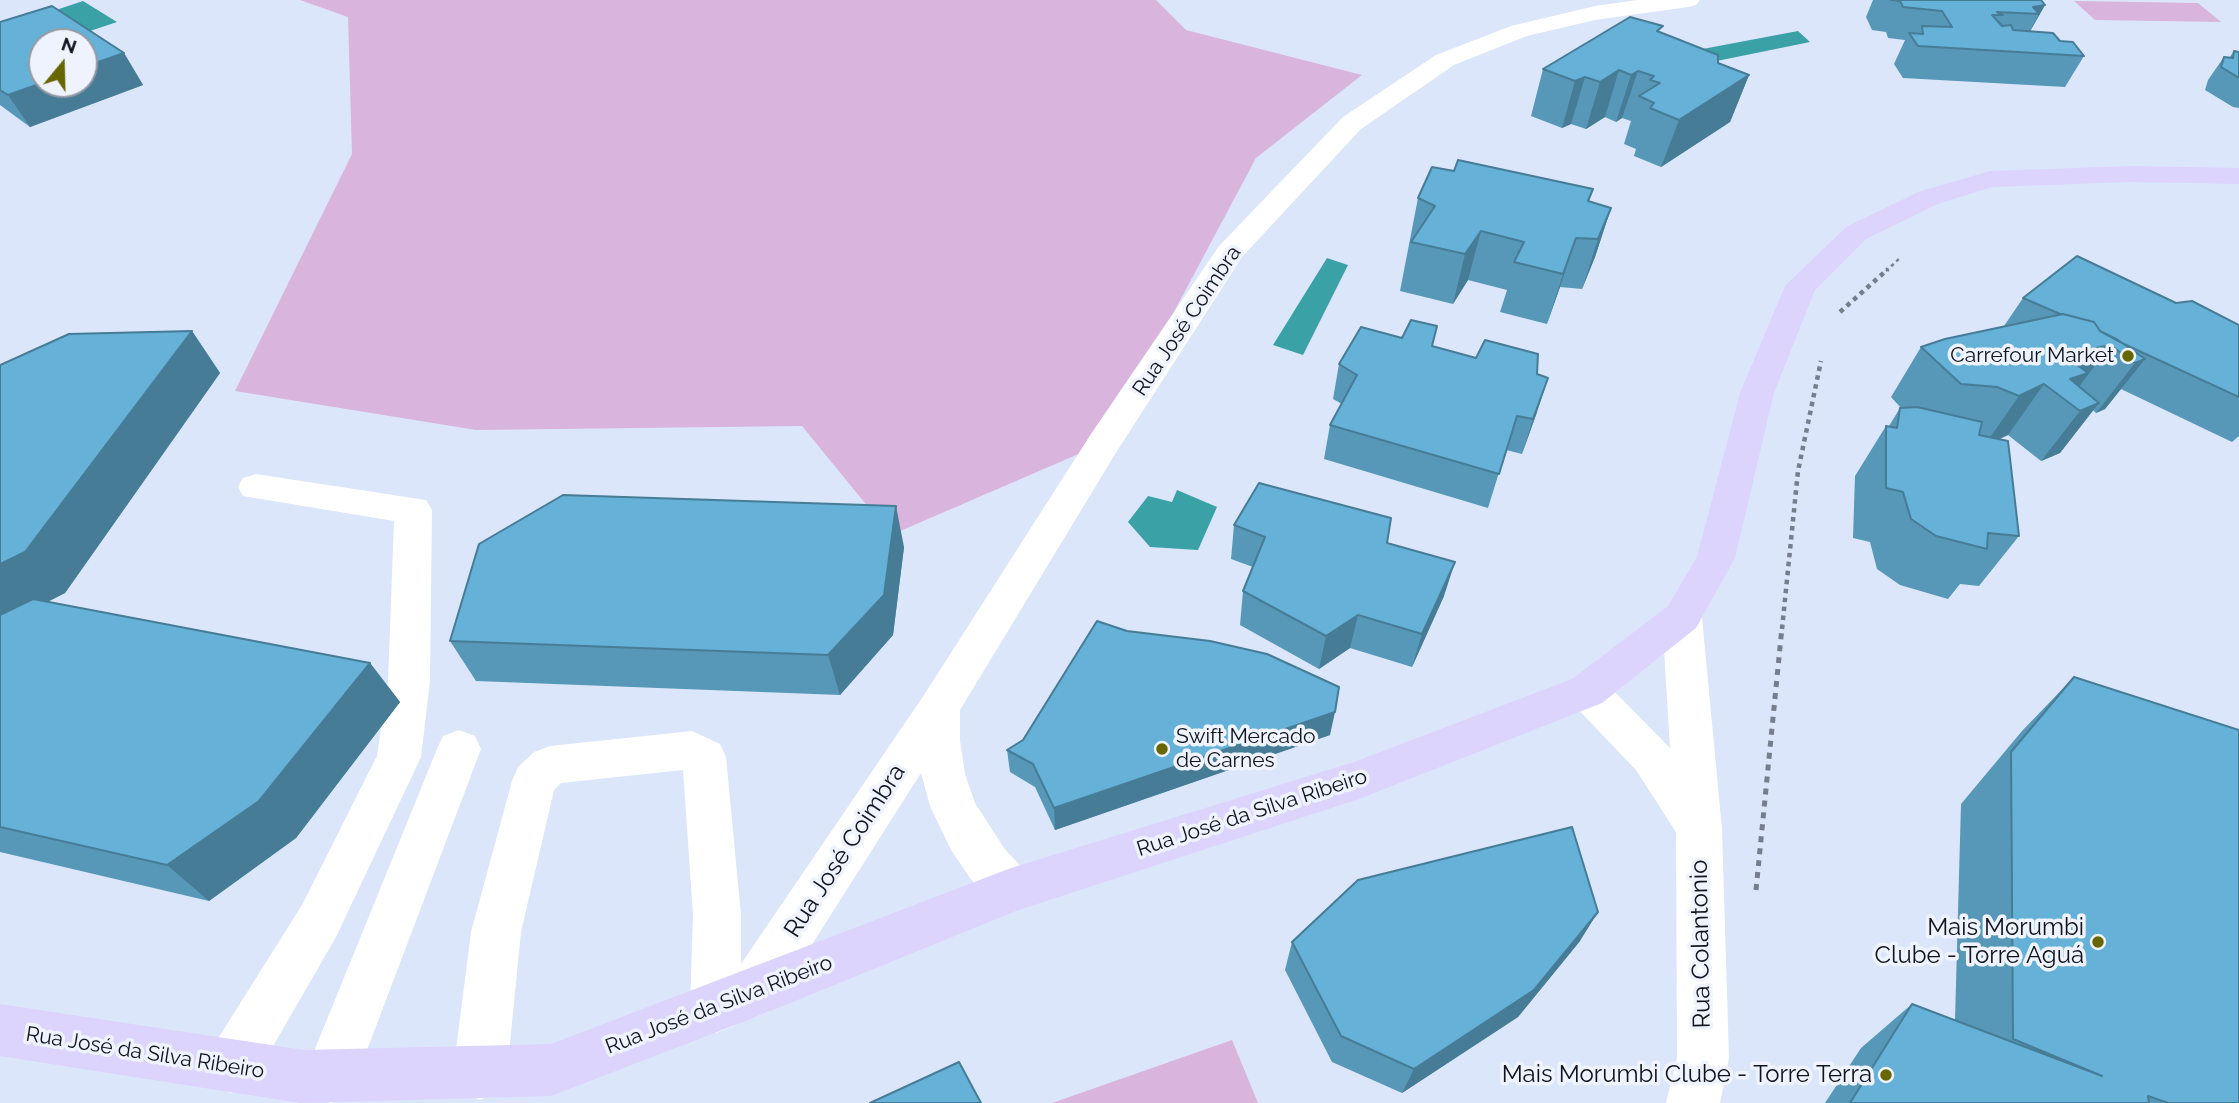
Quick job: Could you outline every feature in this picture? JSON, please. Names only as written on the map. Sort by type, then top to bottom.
[{"type":"main road","name":"Rua José da Silva Ribeiro","points":[[0,1030],[304,1076],[551,1070],[1011,890],[1359,780],[1587,691],[1682,617],[1716,558],[1732,501],[1756,393],[1801,286],[1856,233],[1928,198],[1990,180],[2131,174],[2239,176]]},
{"type":"street","name":"Rua José Coimbra","points":[[733,1001],[939,708],[1104,443],[1230,252],[1352,123],[1445,60],[1519,31],[1598,6],[1688,0]]},
{"type":"street","points":[[231,1067],[319,921],[399,757],[409,681],[413,510],[256,487]]},
{"type":"street","name":"Rua Colantonio","points":[[1682,617],[1698,826],[1703,1058],[1693,1103]]},
{"type":"street","points":[[1587,691],[1652,757],[1698,826]]},
{"type":"street","name":"Rua José Coimbra","points":[[939,708],[940,752],[953,806],[967,835],[1011,890]]},
{"type":"street","points":[[331,1076],[459,749]]},
{"type":"street","points":[[480,1073],[496,932],[534,781],[550,765],[692,750],[704,757],[717,915],[733,1001]]},
{"type":"path","points":[[1839,313],[1909,249]]},
{"type":"path","points":[[1772,719],[1798,471],[1824,349]]},
{"type":"shaded area","points":[[300,0],[1156,0],[1186,30],[1362,75],[1256,158],[1104,443],[891,535],[802,426],[476,430],[235,391],[352,154],[348,17]]},
{"type":"shaded area","points":[[83,1],[117,22],[98,28],[57,28],[38,16]]},
{"type":"shaded area","points":[[2074,1],[2198,3],[2221,22],[2095,20]]},
{"type":"shaded area","points":[[1798,31],[1810,42],[1707,63],[1692,51]]},
{"type":"shaded area","points":[[1327,258],[1348,265],[1303,355],[1273,345]]},
{"type":"shaded area","points":[[1177,490],[1217,507],[1198,550],[1150,547],[1128,522],[1148,496],[1172,502]]},
{"type":"shaded area","points":[[1232,1040],[1258,1103],[1052,1103]]},
{"type":"building","points":[[1891,0],[2041,0],[2045,5],[2033,7],[2039,14],[1997,12],[2003,15],[1992,15],[2002,26],[2011,25],[2013,30],[2053,33],[2060,41],[2073,42],[2084,56],[1918,46],[1909,33],[1923,34],[1922,26],[1952,27],[1942,11],[1903,7],[1900,1]]},
{"type":"building","points":[[52,6],[86,28],[28,28],[28,88],[8,95],[0,90],[0,22]]},
{"type":"building","points":[[1630,17],[1663,26],[1657,31],[1718,55],[1718,63],[1749,75],[1679,120],[1650,108],[1654,103],[1639,96],[1660,83],[1650,80],[1654,76],[1638,71],[1631,75],[1619,70],[1600,82],[1585,77],[1575,81],[1543,69]]},
{"type":"building","points":[[98,36],[124,53],[98,62]]},
{"type":"building","points":[[2234,51],[2239,52],[2239,78],[2221,67],[2224,57],[2233,58]]},
{"type":"building","points":[[1458,160],[1593,189],[1588,201],[1611,208],[1598,239],[1576,238],[1563,274],[1514,262],[1524,242],[1481,231],[1465,254],[1411,242],[1435,206],[1418,198],[1432,167],[1454,171]]},
{"type":"building","points":[[2077,256],[2176,303],[2192,301],[2239,325],[2239,397],[2124,344],[2100,331],[2094,322],[2060,314],[2023,298]]},
{"type":"building","points":[[2063,314],[2094,322],[2100,331],[2145,359],[2135,363],[2110,345],[2064,355],[2088,373],[2070,379],[2099,403],[2080,411],[2044,384],[2019,396],[1997,387],[1961,384],[1921,347],[1945,339]]},
{"type":"building","points":[[1411,320],[1437,326],[1432,346],[1476,358],[1485,340],[1538,354],[1537,374],[1548,378],[1533,419],[1517,416],[1499,474],[1330,425],[1357,375],[1339,364],[1361,327],[1402,338]]},
{"type":"building","points":[[192,331],[25,552],[0,564],[0,365],[69,334]]},
{"type":"building","points":[[1917,407],[1982,422],[1979,435],[2008,441],[2019,536],[1988,533],[1987,549],[1936,536],[1911,519],[1903,492],[1886,488],[1886,426],[1897,428],[1900,408]]},
{"type":"building","points":[[1259,483],[1391,518],[1387,543],[1455,562],[1422,634],[1358,615],[1326,636],[1243,591],[1265,537],[1234,525]]},
{"type":"building","points":[[563,495],[896,506],[884,595],[828,655],[450,641],[479,544]]},
{"type":"building","points":[[33,599],[370,663],[259,801],[167,865],[0,827],[0,615]]},
{"type":"building","name":"Swift Mercado de Carnes","points":[[1097,621],[1127,631],[1210,641],[1267,654],[1339,687],[1335,712],[1054,808],[1033,764],[1007,750],[1023,740]]},
{"type":"building","name":"Mais Morumbi Clube - Torre Aguá","points":[[2074,677],[2239,730],[2239,1103],[2168,1103],[2148,1096],[2149,1103],[1850,1103],[1912,1004],[2102,1076],[2013,1039],[2011,752]]},
{"type":"building","points":[[1572,827],[1598,912],[1534,990],[1414,1069],[1341,1036],[1292,942],[1358,880]]},
{"type":"building","points":[[959,1062],[981,1103],[870,1103]]},
{"type":"place","name":"Carrefour Market","points":[[2128,356]]},
{"type":"place","name":"Swift Mercado de Carnes","points":[[1162,749]]},
{"type":"place","name":"Mais Morumbi Clube - Torre Aguá","points":[[2098,942]]},
{"type":"place","name":"Mais Morumbi Clube - Torre Terra","points":[[1886,1075]]}]
